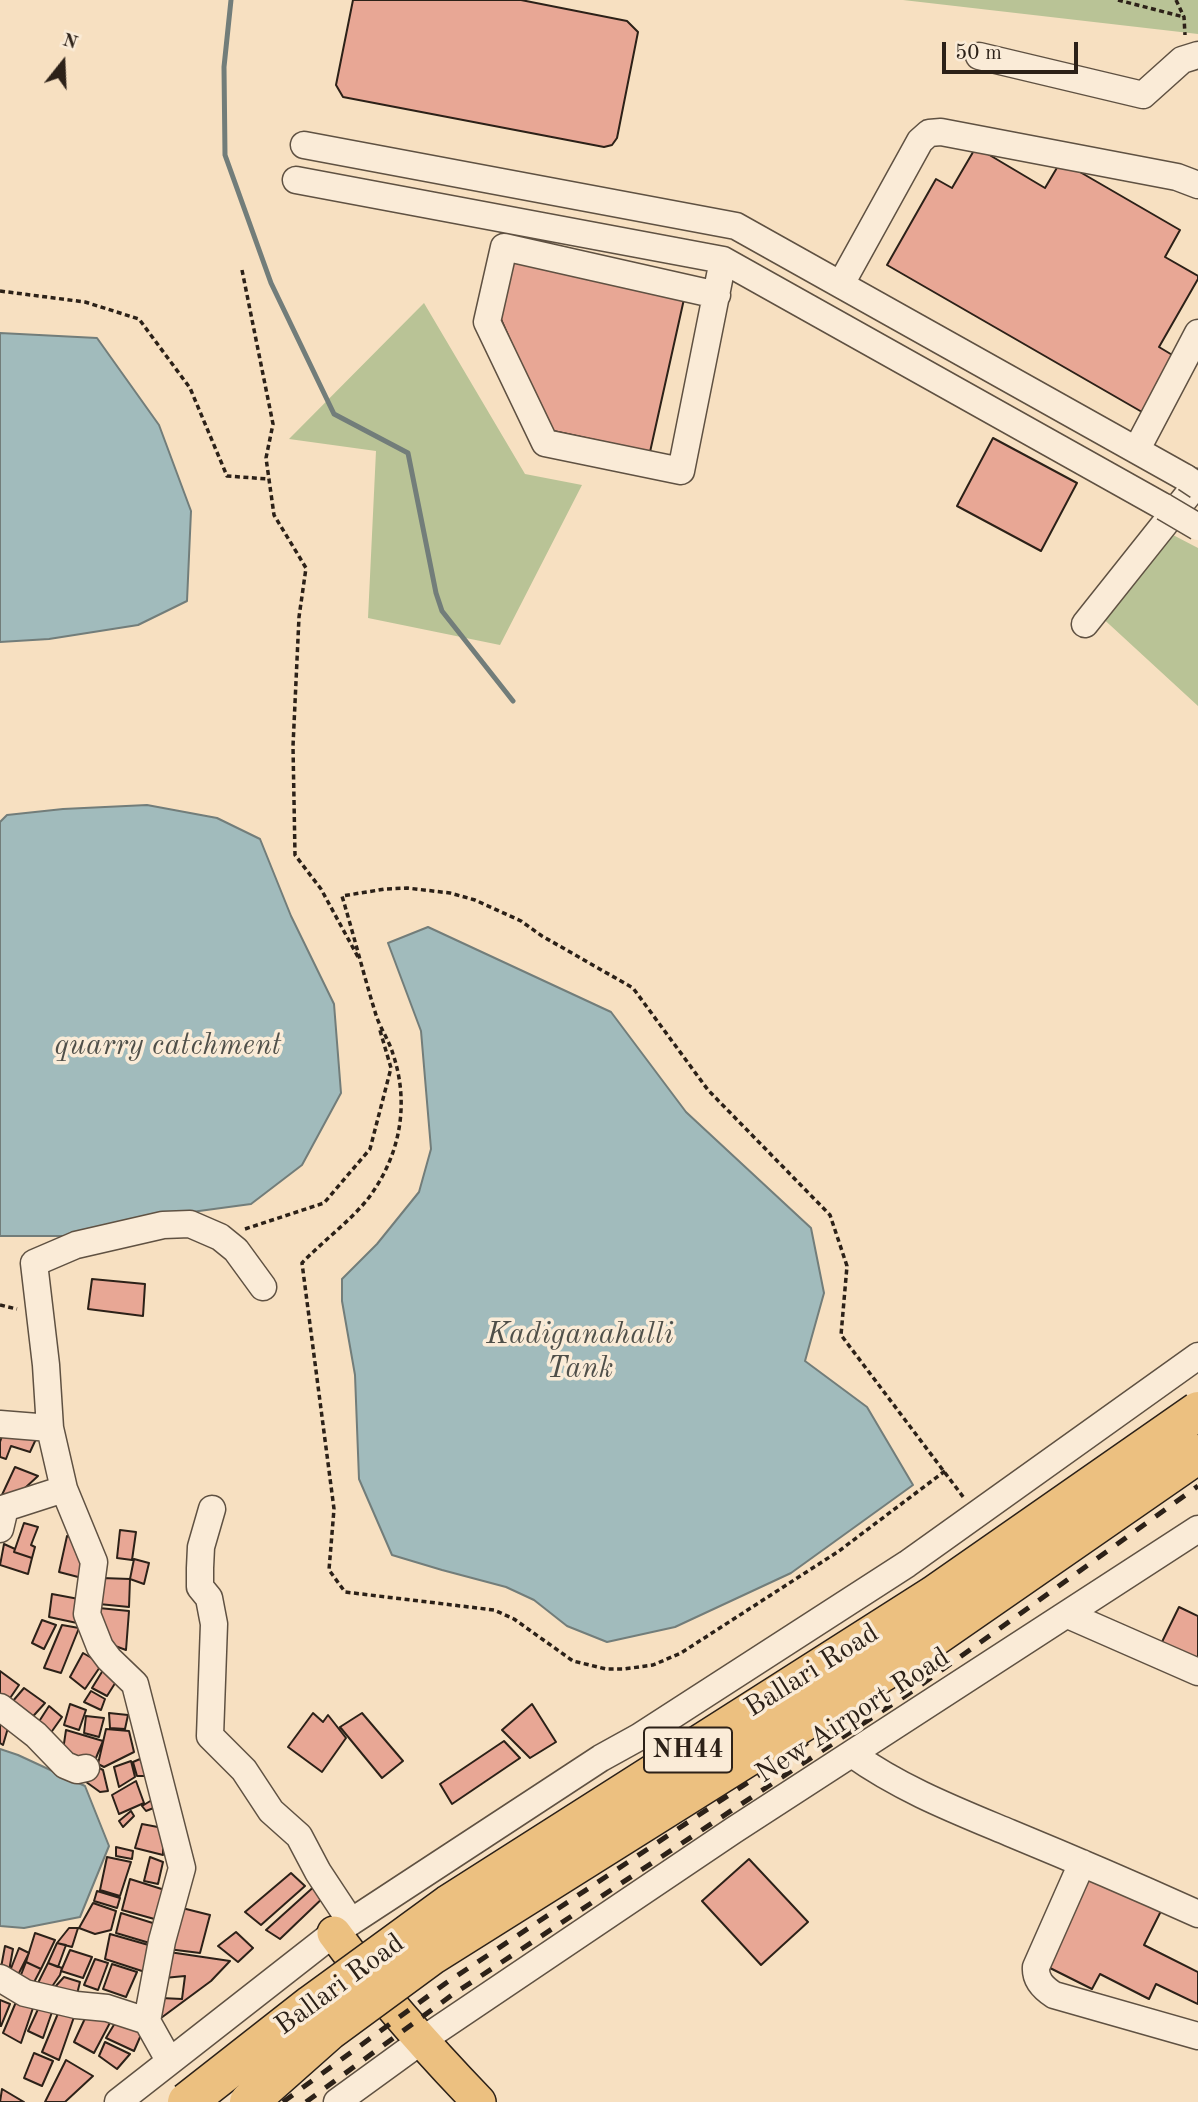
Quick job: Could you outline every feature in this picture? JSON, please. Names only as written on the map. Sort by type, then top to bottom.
[{"type":"highway","name":"Ballari Road","points":[[187,2102],[312,2004],[449,1904],[934,1595],[1198,1411]]},
{"type":"highway","name":"Ballari Road","points":[[249,2102],[329,2031],[431,1956],[891,1667],[1198,1454]]},
{"type":"main road","points":[[342,1928],[372,1985],[479,2102]]},
{"type":"street","points":[[979,56],[1143,95],[1182,60],[1193,57]]},
{"type":"street","points":[[841,284],[920,141],[929,133],[942,132],[1177,177],[1198,185]]},
{"type":"street","points":[[304,145],[736,226],[1194,482],[1085,624]]},
{"type":"street","points":[[296,180],[723,260],[1198,527]]},
{"type":"street","points":[[716,295],[504,247],[487,322],[545,443],[681,471],[723,260]]},
{"type":"street","points":[[1137,449],[1198,333]]},
{"type":"street","points":[[166,2054],[148,2021],[162,1941],[181,1868],[135,1684],[108,1659],[86,1614],[94,1562],[64,1489],[51,1428],[34,1263],[76,1245],[163,1225],[190,1224],[220,1237],[236,1250],[263,1287]]},
{"type":"street","points":[[118,2102],[342,1928],[601,1758],[639,1737],[907,1563],[1198,1356]]},
{"type":"street","points":[[0,1424],[51,1428]]},
{"type":"street","points":[[2,1514],[64,1489]]},
{"type":"street","points":[[212,1510],[201,1547],[200,1568],[200,1587],[209,1598],[214,1624],[210,1736],[244,1770],[271,1811],[299,1836],[342,1928]]},
{"type":"street","name":"New Airport Road","points":[[337,2102],[421,2041],[734,1830],[1198,1529]]},
{"type":"street","points":[[1068,1615],[1198,1672]]},
{"type":"street","points":[[0,1707],[36,1735],[65,1765],[77,1770],[86,1768]]},
{"type":"street","points":[[852,1754],[882,1776],[925,1797],[1198,1914]]},
{"type":"street","points":[[1082,1863],[1036,1967],[1035,1975],[1040,1984],[1054,1995],[1198,2036]]},
{"type":"street","points":[[0,1978],[25,1993],[76,2005],[107,2008],[148,2021]]},
{"type":"path","points":[[1118,0],[1184,17]]},
{"type":"path","points":[[1145,0],[1150,8]]},
{"type":"path","points":[[1176,0],[1184,17],[1193,57]]},
{"type":"path","points":[[242,270],[273,424],[266,458],[274,515],[306,568],[299,618],[293,746],[295,855],[321,889],[360,962],[377,1019],[392,1050],[401,1083],[402,1115],[394,1149],[382,1176],[366,1200],[302,1263],[334,1509],[329,1570],[345,1592],[494,1610],[514,1619],[573,1661],[606,1669],[639,1668],[681,1653],[828,1559],[945,1471]]},
{"type":"path","points":[[0,291],[85,302],[138,319],[190,388],[227,476],[269,479]]},
{"type":"path","points":[[220,1237],[324,1203],[370,1149],[391,1068],[342,896],[385,888],[429,889],[475,900],[509,915],[633,988],[708,1090],[830,1215],[848,1266],[841,1335],[976,1515]]},
{"type":"green space","points":[[903,0],[1198,0],[1198,34]]},
{"type":"green space","points":[[424,303],[525,474],[582,485],[500,645],[368,618],[376,451],[289,439]]},
{"type":"green space","points":[[1150,523],[1198,548],[1198,706],[1085,602]]},
{"type":"water","points":[[0,333],[97,338],[159,425],[191,511],[187,601],[138,625],[49,639],[0,642]]},
{"type":"water","name":"quarry catchment","points":[[147,805],[217,818],[260,839],[291,916],[334,1004],[341,1093],[302,1165],[251,1204],[162,1216],[74,1236],[0,1236],[0,822],[7,815]]},
{"type":"water","name":"Kadiganahalli Tank","points":[[428,927],[611,1012],[686,1112],[811,1228],[824,1293],[805,1361],[867,1407],[913,1485],[791,1573],[675,1627],[607,1642],[567,1626],[534,1600],[506,1587],[392,1555],[359,1479],[355,1375],[342,1301],[342,1279],[377,1244],[419,1192],[431,1149],[421,1031],[388,943]]},
{"type":"water","points":[[0,1749],[85,1786],[109,1846],[80,1917],[24,1928],[0,1926]]},
{"type":"building","points":[[353,0],[521,0],[627,21],[638,32],[617,138],[612,145],[604,147],[343,97],[336,85]]},
{"type":"building","points":[[976,147],[1045,188],[1061,161],[1180,230],[1165,257],[1198,276],[1198,279],[1159,347],[1174,356],[1142,412],[887,265],[936,179],[952,188]]},
{"type":"building","points":[[512,261],[684,299],[650,452],[549,430],[500,317]]},
{"type":"building","points":[[993,438],[1077,483],[1041,551],[957,506]]},
{"type":"building","points":[[92,1279],[145,1284],[143,1316],[88,1309]]},
{"type":"building","points":[[3,1433],[36,1439],[30,1452],[11,1446],[6,1459],[0,1457]]},
{"type":"building","points":[[15,1467],[38,1476],[12,1500],[1,1497]]},
{"type":"building","points":[[24,1523],[38,1527],[31,1545],[35,1547],[32,1558],[14,1552]]},
{"type":"building","points":[[120,1530],[136,1532],[132,1560],[117,1558]]},
{"type":"building","points":[[67,1536],[78,1539],[86,1563],[82,1578],[59,1572]]},
{"type":"building","points":[[4,1544],[15,1549],[14,1552],[32,1558],[28,1574],[0,1565]]},
{"type":"building","points":[[134,1559],[149,1563],[144,1584],[130,1579]]},
{"type":"building","points":[[102,1578],[130,1579],[129,1607],[99,1604]]},
{"type":"building","points":[[52,1594],[84,1600],[77,1623],[49,1617]]},
{"type":"building","points":[[1179,1607],[1198,1616],[1198,1664],[1160,1646]]},
{"type":"building","points":[[99,1608],[129,1611],[126,1650],[107,1643]]},
{"type":"building","points":[[42,1620],[56,1625],[44,1649],[32,1643]]},
{"type":"building","points":[[62,1625],[79,1628],[61,1673],[44,1668]]},
{"type":"building","points":[[83,1653],[102,1664],[85,1689],[70,1677]]},
{"type":"building","points":[[105,1667],[119,1677],[107,1696],[92,1688]]},
{"type":"building","points":[[0,1671],[19,1685],[6,1704],[0,1701]]},
{"type":"building","points":[[24,1688],[45,1703],[27,1723],[7,1708]]},
{"type":"building","points":[[91,1691],[105,1699],[101,1710],[84,1702]]},
{"type":"building","points":[[70,1704],[86,1710],[79,1730],[64,1725]]},
{"type":"building","points":[[532,1704],[556,1742],[530,1758],[502,1730]]},
{"type":"building","points":[[49,1706],[62,1717],[50,1734],[38,1723]]},
{"type":"building","points":[[109,1713],[128,1715],[125,1729],[110,1728]]},
{"type":"building","points":[[313,1713],[323,1722],[328,1715],[346,1738],[322,1772],[288,1747]]},
{"type":"building","points":[[362,1713],[403,1761],[382,1778],[340,1727]]},
{"type":"building","points":[[0,1714],[10,1721],[3,1745],[0,1743]]},
{"type":"building","points":[[86,1716],[104,1718],[99,1737],[84,1733]]},
{"type":"building","points":[[106,1729],[129,1731],[134,1752],[104,1767],[98,1764]]},
{"type":"building","points":[[66,1730],[103,1741],[93,1765],[62,1757]]},
{"type":"building","points":[[504,1741],[520,1758],[452,1804],[440,1784]]},
{"type":"building","points":[[140,1759],[148,1776],[137,1776],[133,1762]]},
{"type":"building","points":[[131,1761],[135,1777],[119,1787],[114,1767]]},
{"type":"building","points":[[93,1765],[103,1770],[108,1791],[100,1792],[82,1779]]},
{"type":"building","points":[[136,1781],[144,1803],[119,1814],[112,1795]]},
{"type":"building","points":[[152,1800],[156,1807],[146,1811],[142,1806]]},
{"type":"building","points":[[131,1811],[134,1816],[123,1827],[119,1821]]},
{"type":"building","points":[[142,1824],[163,1828],[163,1855],[135,1848]]},
{"type":"building","points":[[116,1847],[133,1851],[132,1859],[116,1856]]},
{"type":"building","points":[[107,1857],[131,1862],[120,1896],[100,1890]]},
{"type":"building","points":[[150,1857],[163,1862],[158,1884],[144,1881]]},
{"type":"building","points":[[749,1859],[808,1922],[761,1965],[702,1901]]},
{"type":"building","points":[[291,1873],[305,1886],[261,1925],[245,1912]]},
{"type":"building","points":[[1090,1873],[1162,1909],[1144,1945],[1198,1972],[1198,2004],[1156,1984],[1149,1999],[1100,1974],[1092,1989],[1044,1965]]},
{"type":"building","points":[[130,1879],[168,1891],[158,1920],[122,1910]]},
{"type":"building","points":[[318,1883],[328,1893],[280,1939],[266,1930]]},
{"type":"building","points":[[97,1891],[120,1898],[117,1908],[94,1901]]},
{"type":"building","points":[[93,1903],[116,1911],[111,1930],[95,1934],[79,1928]]},
{"type":"building","points":[[178,1907],[210,1915],[200,1953],[168,1949]]},
{"type":"building","points":[[121,1913],[159,1925],[153,1944],[116,1933]]},
{"type":"building","points":[[69,1928],[78,1928],[72,1947],[57,1943]]},
{"type":"building","points":[[236,1932],[253,1948],[238,1962],[218,1946]]},
{"type":"building","points":[[35,1933],[55,1940],[41,1969],[26,1962]]},
{"type":"building","points":[[110,1934],[152,1946],[145,1972],[105,1959]]},
{"type":"building","points":[[57,1943],[66,1945],[58,1967],[48,1963]]},
{"type":"building","points":[[5,1946],[13,1949],[8,1976],[0,1973]]},
{"type":"building","points":[[19,1948],[29,1953],[16,1979],[8,1976]]},
{"type":"building","points":[[70,1950],[92,1957],[83,1978],[61,1971]]},
{"type":"building","points":[[169,1952],[230,1961],[211,1981],[161,2018],[161,1998],[182,1999],[185,1976],[164,1978]]},
{"type":"building","points":[[95,1959],[108,1963],[98,1990],[84,1985]]},
{"type":"building","points":[[26,1962],[41,1969],[32,1986],[19,1980]]},
{"type":"building","points":[[48,1963],[62,1968],[51,1988],[38,1983]]},
{"type":"building","points":[[112,1964],[137,1972],[126,1997],[103,1989]]},
{"type":"building","points":[[64,1977],[80,1982],[77,1994],[55,1987]]},
{"type":"building","points":[[0,2000],[10,2004],[1,2026],[0,2026]]},
{"type":"building","points":[[16,2002],[33,2008],[21,2043],[3,2033]]},
{"type":"building","points":[[39,2007],[52,2012],[43,2038],[28,2031]]},
{"type":"building","points":[[59,2011],[74,2017],[59,2060],[42,2052]]},
{"type":"building","points":[[88,2012],[113,2017],[94,2053],[74,2042]]},
{"type":"building","points":[[118,2018],[144,2028],[134,2051],[106,2038]]},
{"type":"building","points":[[105,2042],[130,2054],[117,2069],[99,2056]]},
{"type":"building","points":[[34,2053],[53,2061],[42,2086],[24,2078]]},
{"type":"building","points":[[66,2060],[93,2076],[65,2102],[45,2102]]},
{"type":"building","points":[[2,2089],[24,2102],[0,2102]]},
{"type":"waterway","points":[[231,0],[224,67],[225,155],[271,283],[334,414],[408,453],[442,611],[513,701]]},
{"type":"railway","points":[[283,2102],[446,1983],[905,1678],[1198,1468]]},
{"type":"railway","points":[[306,2102],[452,1995],[914,1690],[1198,1486]]}]
